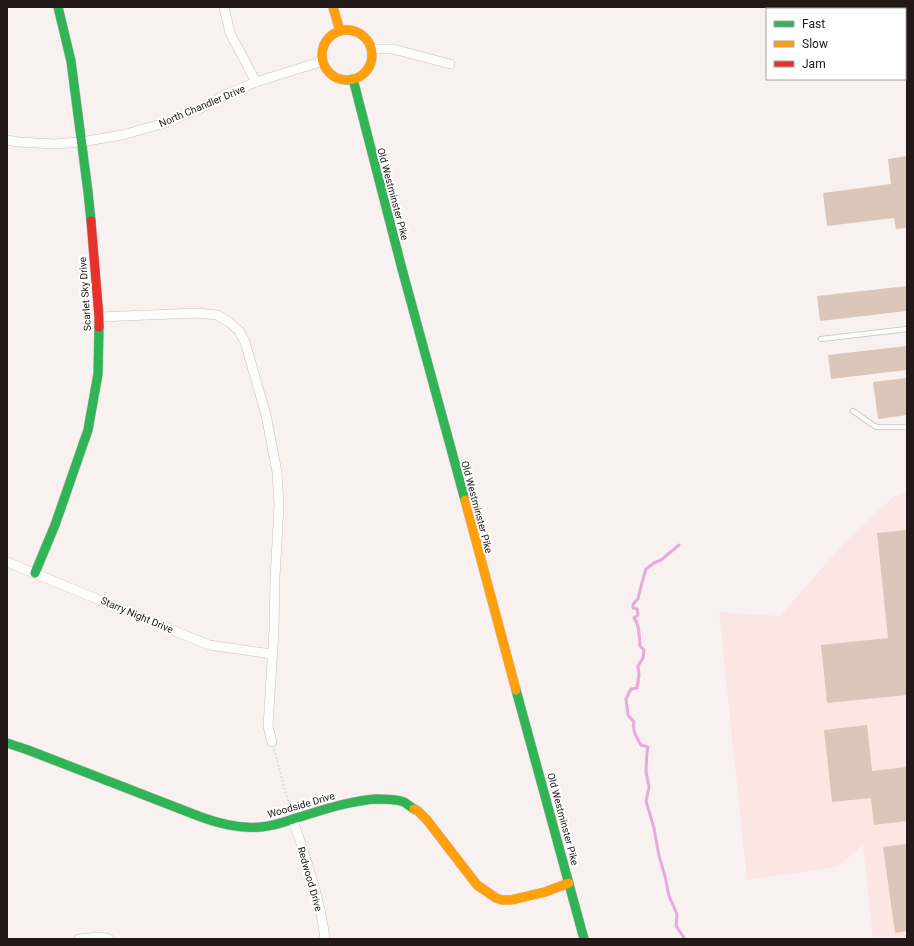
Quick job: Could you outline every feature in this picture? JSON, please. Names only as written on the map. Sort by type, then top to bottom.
[{"type":"street","name":"Scarlet Sky Drive","points":[[35,573],[55,525],[88,430],[98,374],[99,317],[88,192],[70,61],[58,7]]},
{"type":"street","points":[[224,7],[230,33],[256,82]]},
{"type":"street","points":[[333,7],[340,31]]},
{"type":"street","points":[[352,30],[363,35],[371,49],[372,57],[369,68],[360,77],[348,80],[337,78],[328,72],[323,63],[322,53],[324,43],[331,35],[340,31],[352,30]]},
{"type":"street","points":[[371,49],[393,49],[450,64]]},
{"type":"street","name":"North Chandler Drive","points":[[7,140],[54,144],[81,142],[122,135],[165,123],[200,109],[227,94],[256,82],[323,60]]},
{"type":"street","name":"Old Westminster Pike","points":[[353,79],[402,269],[584,939]]},
{"type":"street","points":[[99,317],[197,313],[218,315],[239,331],[245,342],[266,415],[277,472],[279,505],[268,726],[272,742]]},
{"type":"street","name":"Starry Night Drive","points":[[7,562],[209,645],[272,654]]},
{"type":"street","name":"Woodside Drive","points":[[7,743],[201,817],[227,825],[245,828],[263,827],[293,820],[344,804],[363,800],[392,799],[402,801],[418,811],[477,885],[501,900],[530,896],[555,889],[569,883]]},
{"type":"street","name":"Redwood Drive","points":[[293,820],[310,871],[319,905],[325,939]]},
{"type":"street","points":[[79,939],[100,937],[109,939]]},
{"type":"lane","points":[[820,339],[907,329]]},
{"type":"lane","points":[[853,411],[876,427],[907,427]]},
{"type":"path","points":[[272,742],[293,820]]},
{"type":"shaded area","points":[[907,492],[907,939],[873,939],[863,845],[837,867],[747,880],[719,612],[780,616],[844,543],[893,497]]},
{"type":"building","points":[[907,156],[907,228],[896,229],[894,218],[827,226],[823,193],[891,184],[888,159]]},
{"type":"building","points":[[907,286],[907,311],[820,321],[817,296]]},
{"type":"building","points":[[907,346],[907,370],[831,379],[828,355]]},
{"type":"building","points":[[907,378],[907,415],[878,419],[873,382]]},
{"type":"building","points":[[907,530],[907,695],[827,703],[821,645],[888,638],[877,533]]},
{"type":"building","points":[[867,725],[872,771],[907,767],[907,821],[874,825],[871,798],[832,802],[824,730]]},
{"type":"building","points":[[907,844],[907,931],[895,933],[883,847]]},
{"type":"waterway","points":[[679,545],[661,560],[646,569],[638,599],[633,604],[633,608],[637,609],[638,615],[634,618],[638,628],[640,646],[644,650],[643,658],[638,666],[639,675],[637,688],[631,689],[626,699],[628,715],[634,722],[636,737],[641,745],[648,747],[646,771],[649,787],[646,801],[654,828],[669,896],[677,914],[676,926],[685,939]]},
{"type":"traffic: fast","points":[[58,7],[71,61],[91,221]]},
{"type":"traffic: fast","points":[[353,79],[402,269],[465,500]]},
{"type":"traffic: fast","points":[[35,573],[55,525],[88,430],[98,374],[99,327]]},
{"type":"traffic: fast","points":[[516,690],[584,939]]},
{"type":"traffic: fast","points":[[7,743],[201,817],[230,825],[245,827],[270,826],[336,806],[376,799],[401,801],[414,809]]},
{"type":"traffic: slow","points":[[333,7],[340,31]]},
{"type":"traffic: slow","points":[[347,30],[357,32],[365,37],[370,45],[372,55],[370,65],[365,73],[357,78],[347,80],[337,78],[329,73],[324,65],[322,55],[324,45],[329,37],[337,32],[347,30]]},
{"type":"traffic: slow","points":[[465,500],[516,690]]},
{"type":"traffic: slow","points":[[414,809],[427,820],[477,885],[496,898],[511,900],[545,892],[569,883]]},
{"type":"traffic: jam","points":[[91,221],[99,327]]}]
